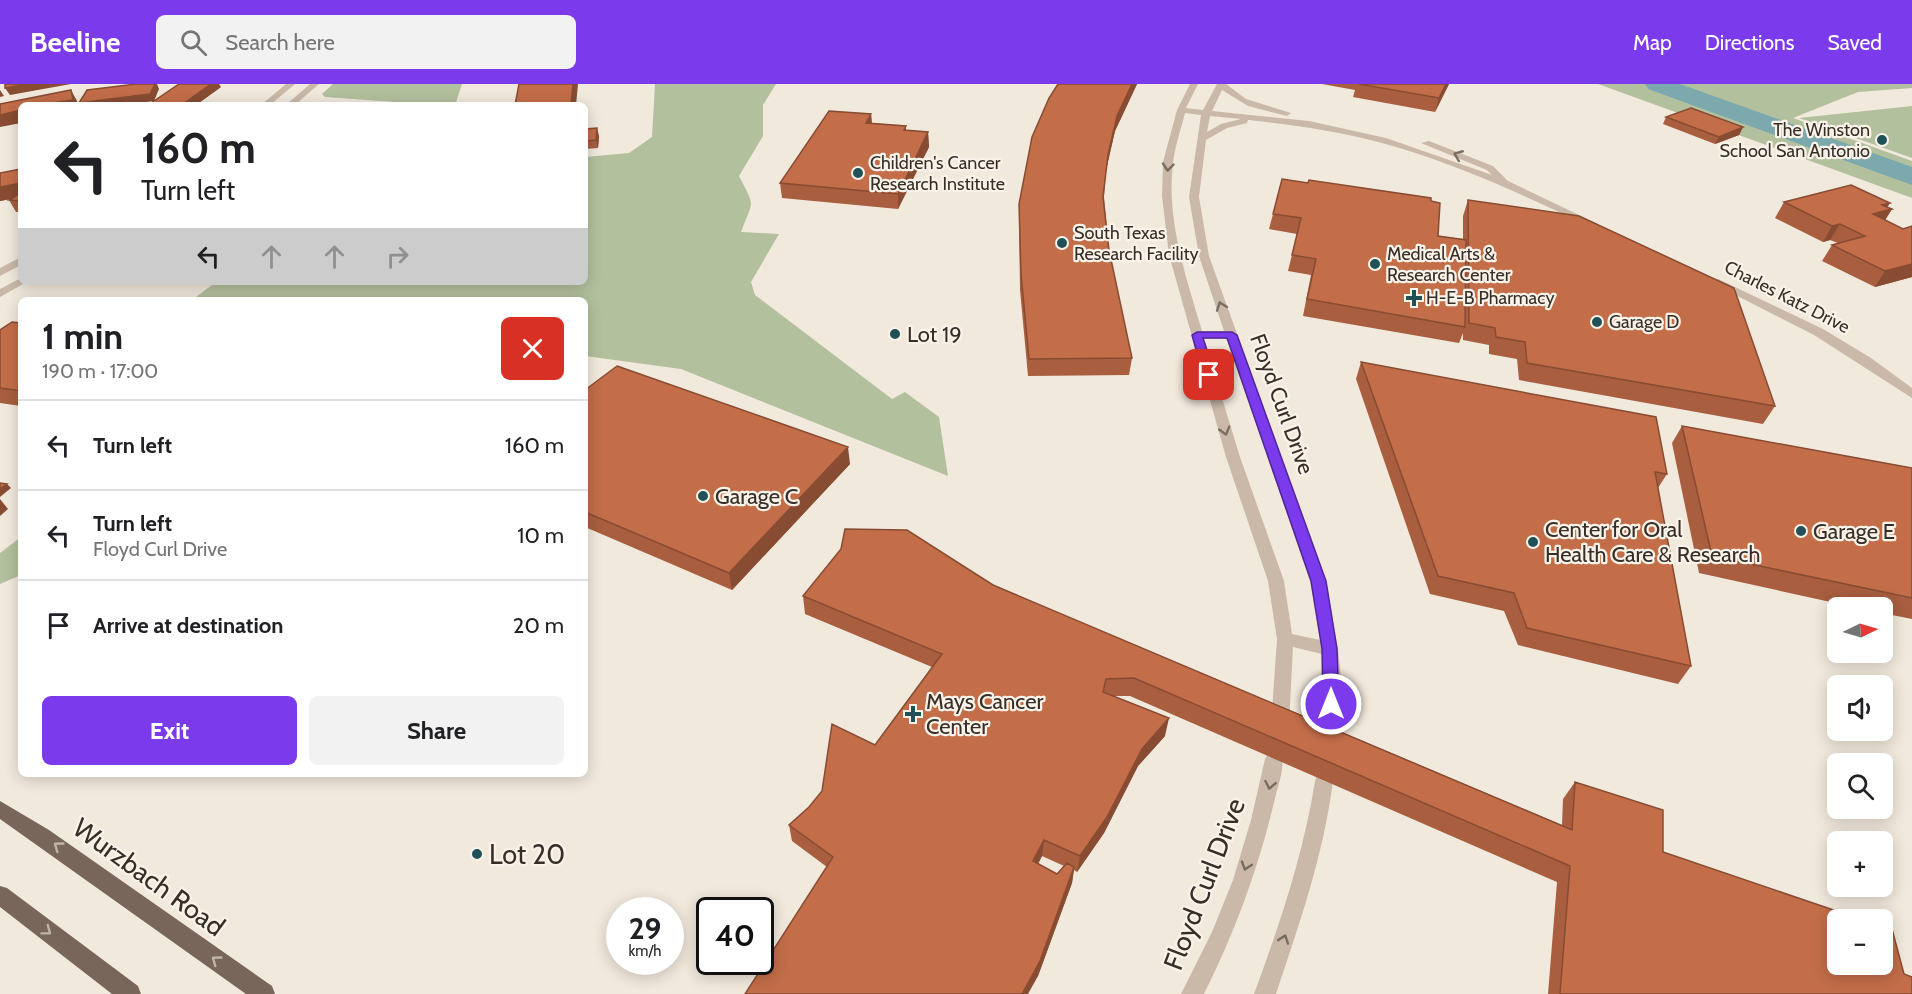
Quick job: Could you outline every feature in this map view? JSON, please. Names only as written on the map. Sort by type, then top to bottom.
[{"type":"main road","name":"Wurzbach Road","points":[[0,809],[42,836],[264,994]]},
{"type":"main road","points":[[0,896],[129,994]]},
{"type":"street","points":[[269,102],[291,84]]},
{"type":"street","points":[[294,102],[315,84]]},
{"type":"street","points":[[1194,84],[1183,106],[1168,162],[1167,196],[1174,255],[1233,457],[1276,581],[1285,639],[1280,725]]},
{"type":"street","points":[[1221,84],[1237,99],[1253,105],[1373,128],[1420,142],[1490,168],[1508,184]]},
{"type":"street","name":"Floyd Curl Drive","points":[[1221,84],[1208,109],[1194,197],[1204,256],[1318,581],[1330,649],[1332,679],[1329,745]]},
{"type":"street","points":[[1183,106],[1268,120],[1309,124],[1386,141],[1508,184],[1604,229]]},
{"type":"street","points":[[1208,109],[1287,113]]},
{"type":"street","points":[[1203,138],[1230,124],[1268,120]]},
{"type":"street","points":[[0,273],[18,262]]},
{"type":"street","name":"Charles Katz Drive","points":[[1705,276],[1828,336],[1859,355],[1912,394]]},
{"type":"street","points":[[0,294],[18,283]]},
{"type":"street","points":[[1197,335],[1232,335]]},
{"type":"street","points":[[1285,639],[1330,649]]},
{"type":"street","name":"Floyd Curl Drive","points":[[1192,994],[1212,958],[1241,881],[1264,811],[1274,759]]},
{"type":"street","points":[[1265,994],[1296,905],[1317,830],[1324,781]]},
{"type":"green space","points":[[333,84],[462,84],[456,102],[395,102],[325,97],[322,94]]},
{"type":"green space","points":[[655,84],[776,84],[763,105],[763,136],[739,176],[751,203],[741,232],[779,234],[751,282],[755,295],[892,399],[905,392],[939,417],[948,476],[681,369],[588,356],[588,297],[196,297],[212,285],[588,285],[588,157],[629,153],[652,137]]},
{"type":"green space","points":[[1598,84],[1912,84],[1912,88],[1858,92],[1793,118],[1912,161],[1912,198]]},
{"type":"green space","points":[[1912,106],[1912,158],[1799,118]]},
{"type":"green space","points":[[18,539],[18,576],[0,584],[0,553]]},
{"type":"building","points":[[5,84],[27,84],[5,88]]},
{"type":"building","points":[[155,84],[150,94],[80,102],[87,90]]},
{"type":"building","points":[[179,84],[211,84],[186,102],[152,102]]},
{"type":"building","points":[[519,84],[573,84],[571,102],[516,102]]},
{"type":"building","name":"South Texas Research Facility","points":[[1058,84],[1132,84],[1117,116],[1108,155],[1103,197],[1109,250],[1132,358],[1029,359],[1021,274],[1019,204],[1032,137],[1049,98]]},
{"type":"building","points":[[1359,84],[1446,84],[1439,98]]},
{"type":"building","points":[[71,90],[73,100],[18,102],[18,111],[0,115],[0,104]]},
{"type":"building","points":[[1691,108],[1743,127],[1719,137],[1666,117]]},
{"type":"building","name":"Children's Cancer Research Institute","points":[[829,111],[871,114],[866,123],[906,126],[904,130],[928,132],[898,194],[780,183]]},
{"type":"building","points":[[597,128],[596,140],[588,141],[588,129]]},
{"type":"building","points":[[18,170],[18,184],[0,187],[0,173]]},
{"type":"building","name":"Medical Arts & Research Center","points":[[1282,179],[1308,183],[1309,180],[1431,198],[1431,201],[1440,203],[1438,236],[1466,240],[1465,327],[1307,299],[1316,259],[1292,255],[1301,218],[1273,214]]},
{"type":"building","points":[[1851,185],[1890,203],[1882,205],[1892,209],[1873,214],[1903,229],[1912,226],[1912,264],[1885,271],[1832,245],[1865,236],[1840,224],[1832,226],[1784,202]]},
{"type":"building","points":[[18,195],[18,201],[9,200]]},
{"type":"building","name":"Garage D","points":[[1468,200],[1579,216],[1734,288],[1775,406],[1527,363],[1525,342],[1496,337],[1495,328],[1469,323]]},
{"type":"building","points":[[12,322],[18,323],[18,391],[0,388],[0,330]]},
{"type":"building","name":"Center for Oral Health Care & Research","points":[[1361,362],[1656,417],[1667,474],[1655,472],[1691,666],[1527,628],[1514,593],[1438,576]]},
{"type":"building","name":"Garage C","points":[[617,366],[848,447],[729,573],[588,513],[588,388]]},
{"type":"building","name":"Garage E","points":[[1682,426],[1912,468],[1912,598],[1712,556]]},
{"type":"building","points":[[845,529],[907,530],[993,585],[1572,830],[1575,782],[1663,810],[1663,852],[1831,909],[1827,909],[1827,975],[1893,975],[1893,933],[1904,974],[1912,977],[1912,994],[1560,994],[1570,866],[1134,678],[1106,679],[1103,692],[1169,718],[1142,749],[1107,817],[1080,856],[1044,840],[1033,861],[1057,874],[1067,863],[1074,867],[1040,961],[1022,994],[745,994],[757,975],[774,975],[774,949],[833,857],[789,825],[809,807],[822,791],[832,724],[875,745],[942,654],[803,596],[841,549]]},
{"type":"waterway","points":[[1657,84],[1912,177]]},
{"type":"place","name":"The Winston School San Antonio","points":[[1882,140]]},
{"type":"place","name":"Children's Cancer Research Institute","points":[[858,173]]},
{"type":"place","name":"South Texas Research Facility","points":[[1062,243]]},
{"type":"place","name":"Medical Arts & Research Center","points":[[1375,264]]},
{"type":"place","name":"H-E-B Pharmacy","points":[[1414,298]]},
{"type":"place","name":"Garage D","points":[[1597,322]]},
{"type":"place","name":"Lot 19","points":[[895,334]]},
{"type":"place","name":"Garage C","points":[[703,496]]},
{"type":"place","name":"Garage E","points":[[1801,531]]},
{"type":"place","name":"Center for Oral Health Care & Research","points":[[1533,542]]},
{"type":"place","name":"Mays Cancer Center","points":[[913,714]]},
{"type":"place","name":"Lot 20","points":[[477,854]]},
{"type":"route","points":[[1209,375],[1197,335],[1232,335],[1318,581],[1330,649],[1331,704]]}]
